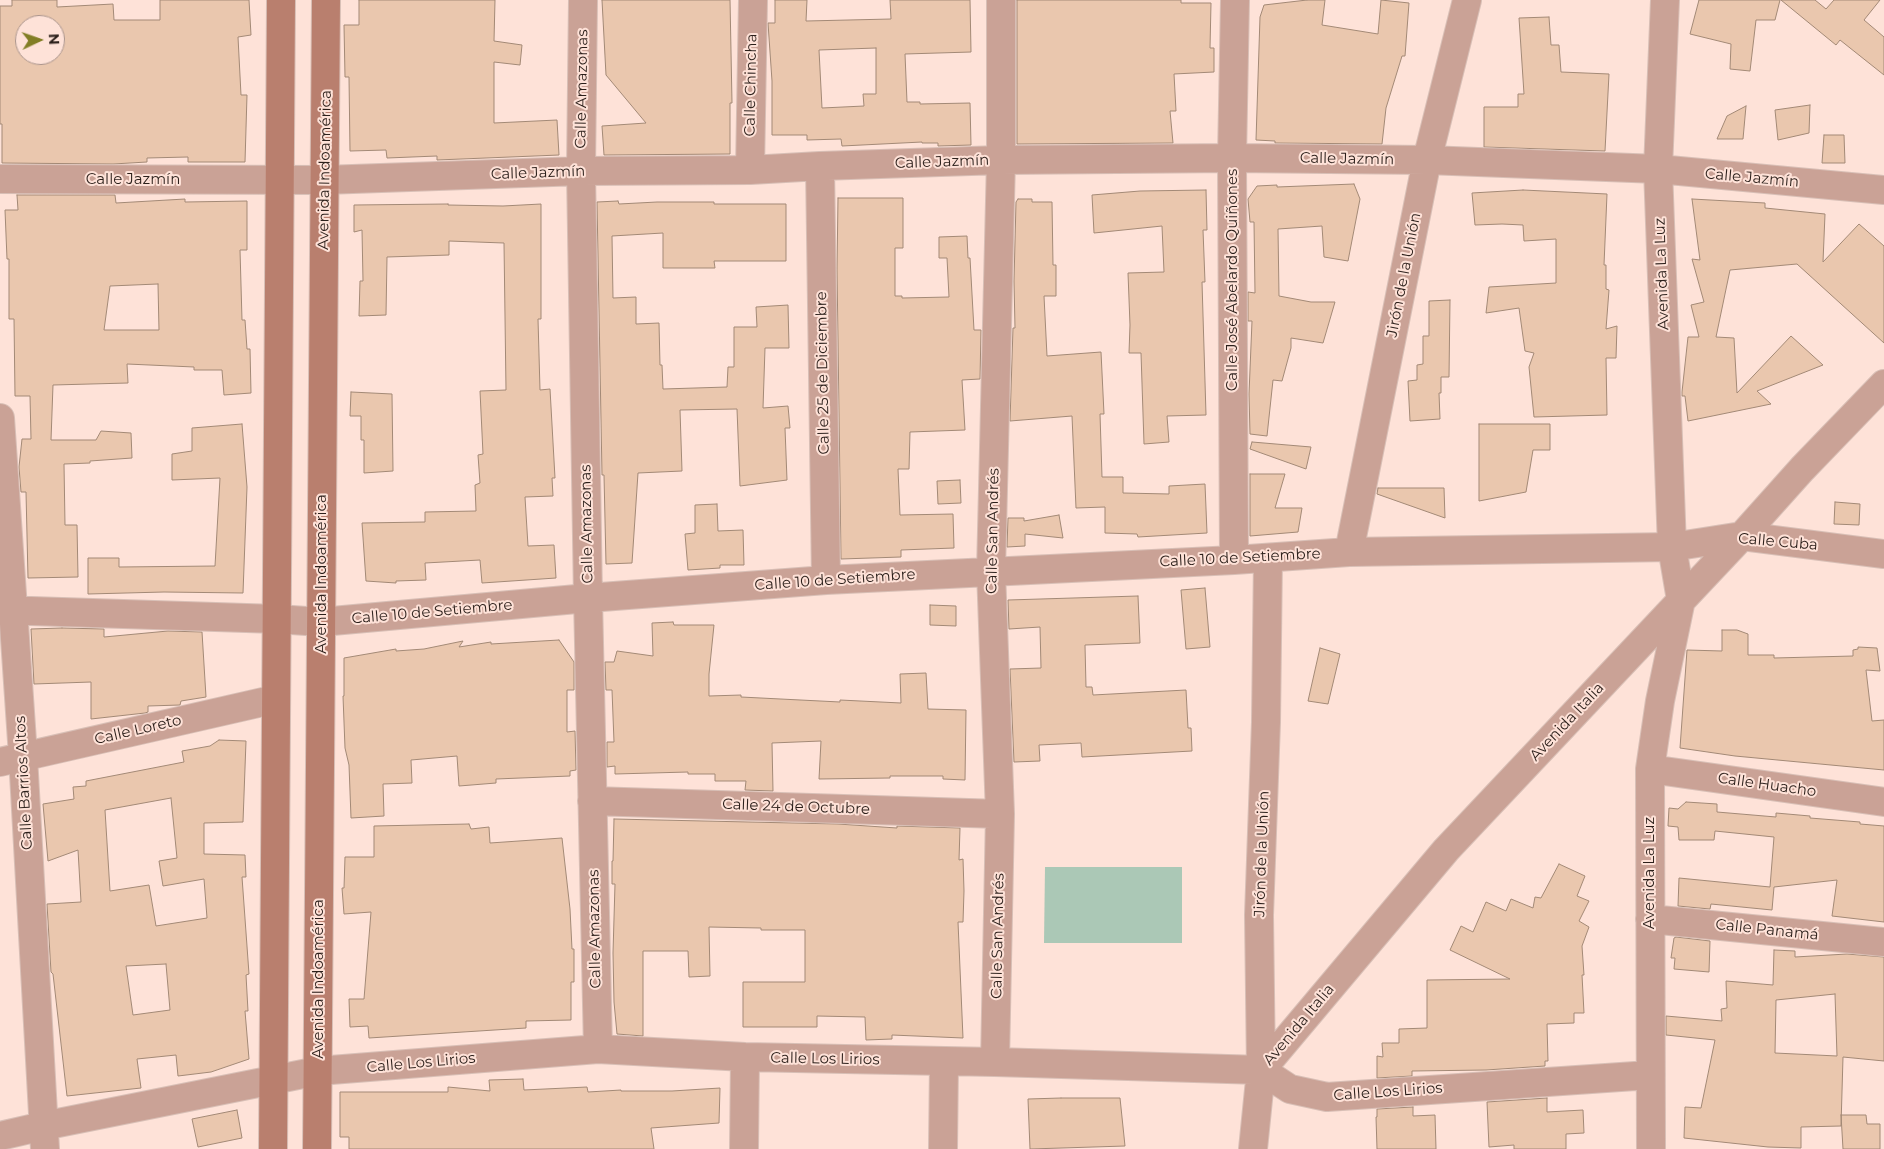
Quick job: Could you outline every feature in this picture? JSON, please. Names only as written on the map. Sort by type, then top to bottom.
[{"type":"street","points":[[273,1149],[281,0]]},
{"type":"street","name":"Avenida Indoamérica","points":[[317,1149],[326,0]]},
{"type":"street","name":"Calle Amazonas","points":[[583,0],[581,171],[598,1049]]},
{"type":"street","name":"Calle Chincha","points":[[750,170],[753,0]]},
{"type":"street","name":"Calle San Andrés","points":[[995,1062],[1000,814],[991,571],[1001,160],[1001,0]]},
{"type":"street","name":"Calle José Abelardo Quiñones","points":[[1234,560],[1232,158],[1235,0]]},
{"type":"street","name":"Jirón de la Unión","points":[[1349,552],[1427,160],[1467,0]]},
{"type":"street","name":"Avenida La Luz","points":[[1651,1149],[1650,769],[1660,701],[1681,600],[1672,547],[1658,169],[1665,0]]},
{"type":"street","name":"Calle Jazmín","points":[[0,179],[324,180],[581,171],[750,170],[1001,160],[1232,158],[1427,160],[1658,169],[1884,190]]},
{"type":"street","name":"Calle 25 de Diciembre","points":[[820,166],[826,580]]},
{"type":"street","name":"Avenida Italia","points":[[1261,1070],[1446,850],[1742,536],[1802,468],[1884,384]]},
{"type":"street","name":"Calle Barrios Altos","points":[[0,418],[11,759],[44,1137]]},
{"type":"street","name":"Calle Cuba","points":[[1672,547],[1742,536],[1884,554]]},
{"type":"street","name":"Calle 10 de Setiembre","points":[[7,610],[321,622],[588,598],[826,580],[1234,560],[1349,552],[1672,547]]},
{"type":"street","name":"Jirón de la Unión","points":[[1253,1149],[1261,1070],[1260,915],[1266,722],[1268,558]]},
{"type":"street","name":"Calle Loreto","points":[[11,759],[276,699]]},
{"type":"street","name":"Calle Huacho","points":[[1650,769],[1884,802]]},
{"type":"street","name":"Calle 24 de Octubre","points":[[592,801],[1000,814]]},
{"type":"street","name":"Calle Panamá","points":[[1650,918],[1884,942]]},
{"type":"street","name":"Calle Los Lirios","points":[[0,1136],[44,1137],[318,1071],[598,1049],[745,1057],[1261,1070],[1290,1089],[1327,1097],[1650,1075]]},
{"type":"street","points":[[744,1149],[745,1057]]},
{"type":"street","points":[[944,1062],[944,1149]]},
{"type":"green space","points":[[1045,867],[1182,867],[1182,943],[1044,943]]},
{"type":"building","points":[[12,0],[57,0],[57,7],[113,4],[114,20],[160,20],[160,0],[249,0],[251,35],[238,37],[241,95],[247,95],[245,162],[188,162],[188,157],[147,158],[147,162],[113,164],[2,163],[2,124],[0,124],[0,6],[12,6]]},
{"type":"building","points":[[359,0],[495,0],[494,41],[522,45],[520,65],[494,62],[494,123],[557,120],[559,155],[437,160],[437,156],[387,158],[386,150],[350,151],[349,77],[345,77],[344,25],[359,25]]},
{"type":"building","points":[[602,0],[730,0],[732,103],[730,103],[730,154],[604,155],[602,126],[646,123],[606,75]]},
{"type":"building","points":[[775,0],[807,0],[806,21],[891,19],[890,0],[970,0],[971,52],[905,54],[907,102],[920,102],[920,104],[970,103],[971,145],[938,146],[938,143],[922,142],[842,146],[841,139],[807,140],[807,135],[772,135],[772,81],[768,23],[775,23]],"holes":[[[876,48],[876,94],[863,94],[864,106],[822,108],[819,50]]]},
{"type":"building","points":[[1017,0],[1181,0],[1181,3],[1211,3],[1210,48],[1214,48],[1214,72],[1174,74],[1176,111],[1170,111],[1173,143],[1017,144]]},
{"type":"building","points":[[1325,0],[1322,25],[1378,34],[1381,0],[1409,3],[1405,56],[1402,56],[1386,108],[1382,144],[1275,143],[1275,141],[1256,140],[1260,17],[1264,5]]},
{"type":"building","points":[[1699,0],[1780,0],[1775,20],[1756,20],[1750,71],[1730,69],[1731,44],[1690,34]]},
{"type":"building","points":[[1781,0],[1815,0],[1826,9],[1834,0],[1880,0],[1864,20],[1884,37],[1884,75],[1840,40],[1836,45]]},
{"type":"building","points":[[1549,17],[1551,45],[1559,45],[1561,72],[1609,74],[1605,151],[1484,147],[1484,107],[1518,107],[1518,94],[1524,94],[1519,18]]},
{"type":"building","points":[[1810,105],[1809,133],[1778,140],[1775,110]]},
{"type":"building","points":[[1746,106],[1743,139],[1717,139],[1727,116]]},
{"type":"building","points":[[1824,135],[1844,135],[1845,163],[1822,163]]},
{"type":"building","points":[[1354,184],[1360,199],[1348,261],[1324,257],[1322,226],[1278,229],[1279,296],[1311,302],[1335,302],[1323,343],[1291,338],[1291,348],[1282,381],[1273,380],[1267,436],[1250,434],[1249,394],[1252,321],[1248,321],[1248,292],[1255,293],[1254,222],[1250,222],[1248,199],[1257,186]]},
{"type":"building","points":[[1206,190],[1207,230],[1203,230],[1205,282],[1202,282],[1206,415],[1167,416],[1169,442],[1144,444],[1141,353],[1129,353],[1128,273],[1164,272],[1162,226],[1094,233],[1092,195],[1140,191]]},
{"type":"building","points":[[1523,190],[1607,194],[1604,265],[1606,265],[1606,289],[1609,290],[1606,329],[1617,326],[1616,358],[1606,358],[1607,415],[1534,417],[1529,367],[1534,353],[1525,351],[1519,308],[1486,313],[1489,287],[1556,283],[1556,239],[1524,241],[1523,225],[1475,225],[1472,193]]},
{"type":"building","points":[[17,195],[115,195],[116,203],[185,199],[185,202],[247,201],[247,250],[240,250],[242,320],[245,320],[247,349],[250,349],[251,393],[224,395],[222,370],[194,370],[194,367],[127,364],[128,383],[53,385],[51,440],[96,440],[101,431],[131,433],[132,458],[64,464],[65,525],[77,525],[78,577],[28,578],[26,492],[21,492],[19,467],[22,439],[31,439],[30,396],[15,396],[14,319],[9,319],[9,259],[7,259],[5,210],[18,210]],"holes":[[[158,284],[159,330],[104,330],[110,286]]]},
{"type":"building","points":[[838,198],[903,198],[903,248],[895,248],[895,296],[902,296],[902,298],[949,297],[947,258],[939,258],[939,237],[967,236],[974,330],[981,330],[980,379],[962,380],[965,430],[910,432],[909,469],[898,469],[900,515],[953,514],[954,548],[901,550],[901,557],[841,559],[837,269]]},
{"type":"building","points":[[1018,199],[1032,199],[1032,202],[1052,202],[1053,265],[1056,265],[1056,296],[1044,296],[1047,356],[1101,352],[1104,414],[1100,414],[1102,477],[1123,477],[1123,493],[1169,494],[1169,486],[1205,484],[1207,533],[1138,537],[1137,534],[1105,533],[1105,507],[1076,508],[1072,416],[1010,421],[1013,328],[1015,328],[1016,202]]},
{"type":"building","points":[[1692,199],[1765,203],[1765,208],[1825,214],[1823,262],[1859,224],[1884,246],[1884,343],[1797,264],[1730,270],[1716,337],[1734,338],[1737,393],[1791,336],[1823,365],[1757,391],[1771,404],[1688,421],[1685,396],[1682,396],[1682,392],[1688,337],[1699,337],[1691,305],[1704,302],[1692,259],[1700,260]]},
{"type":"building","points":[[618,201],[619,204],[714,202],[714,204],[786,204],[786,261],[714,261],[715,268],[663,268],[663,233],[612,236],[613,298],[636,297],[636,324],[659,323],[660,365],[662,365],[663,389],[727,387],[728,367],[734,367],[734,327],[757,327],[756,307],[788,305],[789,348],[765,348],[763,408],[788,406],[790,428],[785,428],[787,480],[740,486],[737,409],[680,410],[682,471],[638,473],[632,563],[606,564],[604,475],[602,475],[597,202]]},
{"type":"building","points":[[448,204],[503,206],[541,204],[541,319],[538,319],[540,390],[550,389],[555,478],[552,478],[553,496],[525,497],[528,546],[554,545],[556,578],[482,583],[480,560],[425,563],[426,580],[396,581],[396,583],[366,581],[362,523],[425,522],[425,512],[476,511],[475,485],[480,483],[478,455],[483,454],[480,391],[506,390],[504,243],[449,241],[449,255],[387,257],[386,315],[359,316],[360,281],[363,281],[362,230],[354,232],[354,205]]},
{"type":"building","points":[[1450,300],[1449,377],[1441,377],[1441,393],[1439,393],[1440,419],[1410,421],[1408,381],[1417,380],[1417,365],[1423,364],[1423,336],[1429,336],[1429,301]]},
{"type":"building","points":[[351,392],[392,394],[393,471],[364,473],[364,440],[361,440],[361,416],[350,416]]},
{"type":"building","points":[[242,424],[247,487],[243,593],[164,592],[88,594],[88,558],[119,558],[119,567],[215,566],[220,478],[172,480],[172,454],[192,451],[192,428]]},
{"type":"building","points":[[1479,424],[1550,424],[1550,450],[1533,450],[1526,492],[1479,501]]},
{"type":"building","points":[[1252,442],[1311,447],[1306,469],[1250,449]]},
{"type":"building","points":[[1250,474],[1285,474],[1275,508],[1302,508],[1298,532],[1250,536]]},
{"type":"building","points":[[960,480],[961,503],[938,504],[937,481]]},
{"type":"building","points":[[1378,488],[1444,488],[1445,518],[1377,494]]},
{"type":"building","points":[[1835,502],[1860,504],[1859,525],[1834,524]]},
{"type":"building","points":[[717,504],[718,531],[743,530],[744,565],[720,565],[720,568],[688,570],[685,534],[695,533],[695,505]]},
{"type":"building","points":[[1059,515],[1063,538],[1025,534],[1025,546],[1007,547],[1008,518],[1024,518],[1024,521]]},
{"type":"building","points":[[1205,588],[1210,647],[1186,649],[1181,590]]},
{"type":"building","points":[[1138,596],[1140,643],[1085,645],[1086,687],[1092,687],[1093,695],[1186,690],[1188,728],[1191,728],[1192,751],[1082,757],[1081,743],[1039,745],[1040,761],[1014,762],[1010,669],[1041,668],[1040,627],[1009,629],[1008,600]]},
{"type":"building","points":[[930,605],[956,606],[956,626],[930,625]]},
{"type":"building","points":[[673,622],[674,625],[714,625],[709,674],[709,696],[741,695],[741,697],[840,702],[840,700],[901,703],[900,674],[926,673],[928,709],[966,710],[965,780],[943,779],[943,776],[819,779],[821,741],[772,743],[773,791],[745,790],[746,781],[715,781],[715,774],[688,774],[688,772],[615,774],[615,766],[607,767],[607,742],[614,742],[612,690],[606,690],[605,662],[614,662],[617,651],[653,656],[652,623]]},
{"type":"building","points":[[31,629],[104,629],[104,637],[168,631],[202,632],[206,697],[181,701],[180,705],[148,706],[148,712],[145,713],[91,719],[91,682],[34,684]]},
{"type":"building","points":[[1722,630],[1737,630],[1748,634],[1748,655],[1774,655],[1774,658],[1853,656],[1853,650],[1858,649],[1858,647],[1877,648],[1880,671],[1866,670],[1872,721],[1884,720],[1884,770],[1735,756],[1680,748],[1687,650],[1722,651]]},
{"type":"building","points":[[559,640],[574,662],[574,690],[567,690],[567,732],[575,731],[576,770],[570,771],[570,776],[496,779],[496,783],[459,786],[457,756],[411,760],[412,783],[383,784],[384,816],[351,818],[349,765],[345,748],[344,658],[396,649],[396,651],[424,649],[463,641],[459,647],[491,642],[491,644]]},
{"type":"building","points":[[1320,648],[1340,654],[1328,704],[1308,701]]},
{"type":"building","points":[[219,740],[246,741],[243,822],[204,823],[204,854],[245,855],[246,877],[242,877],[249,974],[246,975],[248,1011],[245,1011],[249,1059],[211,1072],[178,1076],[176,1055],[137,1059],[141,1088],[67,1096],[53,974],[51,972],[47,904],[81,902],[78,850],[48,861],[43,804],[74,799],[73,787],[86,786],[86,781],[184,762],[182,751],[210,746]],"holes":[[[171,798],[177,858],[159,861],[163,886],[204,879],[207,918],[156,926],[149,885],[110,891],[105,810]],[[166,964],[170,1010],[133,1015],[126,966]]]},
{"type":"building","points":[[1686,802],[1717,804],[1717,812],[1776,817],[1776,813],[1884,826],[1884,922],[1832,916],[1837,880],[1774,887],[1772,910],[1711,904],[1710,909],[1678,906],[1679,878],[1770,887],[1774,837],[1715,831],[1714,840],[1679,840],[1678,827],[1668,826],[1669,808],[1678,809]]},
{"type":"building","points":[[614,819],[838,824],[897,828],[897,826],[960,828],[959,860],[963,859],[964,891],[963,922],[958,922],[963,1038],[892,1035],[892,1039],[866,1040],[865,1017],[817,1016],[817,1027],[743,1027],[743,982],[805,982],[805,930],[709,927],[710,976],[689,977],[688,951],[643,951],[643,1036],[617,1034],[613,953],[615,884],[612,884]]},
{"type":"building","points":[[469,824],[471,829],[489,827],[490,843],[562,838],[570,909],[572,949],[574,949],[574,982],[571,982],[571,1020],[526,1021],[526,1028],[369,1038],[368,1026],[350,1027],[349,999],[364,999],[371,912],[344,914],[342,888],[344,888],[345,857],[374,857],[374,826]]},
{"type":"building","points":[[1559,864],[1585,876],[1577,896],[1589,901],[1579,921],[1589,927],[1582,946],[1584,1013],[1574,1013],[1574,1023],[1547,1024],[1548,1061],[1545,1061],[1545,1066],[1486,1070],[1412,1071],[1412,1076],[1377,1078],[1377,1056],[1383,1057],[1382,1043],[1399,1043],[1399,1029],[1427,1028],[1427,980],[1510,979],[1450,950],[1461,926],[1473,932],[1486,902],[1506,911],[1511,899],[1533,908],[1535,897],[1541,898]]},
{"type":"building","points":[[1674,938],[1710,941],[1709,972],[1674,969],[1675,958],[1671,958]]},
{"type":"building","points":[[1774,950],[1795,951],[1795,957],[1847,954],[1884,957],[1884,1061],[1843,1057],[1841,1126],[1801,1127],[1801,1148],[1768,1147],[1684,1138],[1685,1107],[1701,1108],[1715,1040],[1666,1035],[1666,1016],[1722,1021],[1721,1009],[1727,1008],[1726,981],[1773,985]],"holes":[[[1835,994],[1837,1056],[1775,1053],[1776,1000]]]},
{"type":"building","points":[[523,1079],[524,1090],[587,1087],[588,1092],[621,1090],[672,1091],[720,1088],[719,1123],[651,1128],[654,1149],[349,1149],[349,1137],[340,1137],[340,1092],[448,1092],[448,1087],[490,1091],[489,1080]]},
{"type":"building","points":[[1120,1098],[1125,1146],[1030,1149],[1028,1099]]},
{"type":"building","points":[[1547,1098],[1547,1112],[1583,1110],[1584,1133],[1566,1134],[1566,1149],[1514,1149],[1514,1145],[1489,1147],[1487,1102]]},
{"type":"building","points":[[1413,1107],[1413,1116],[1435,1115],[1436,1149],[1377,1149],[1377,1109]]},
{"type":"building","points":[[237,1110],[242,1138],[198,1147],[192,1119]]},
{"type":"building","points":[[1841,1115],[1866,1115],[1867,1124],[1880,1124],[1880,1149],[1843,1149]]}]
